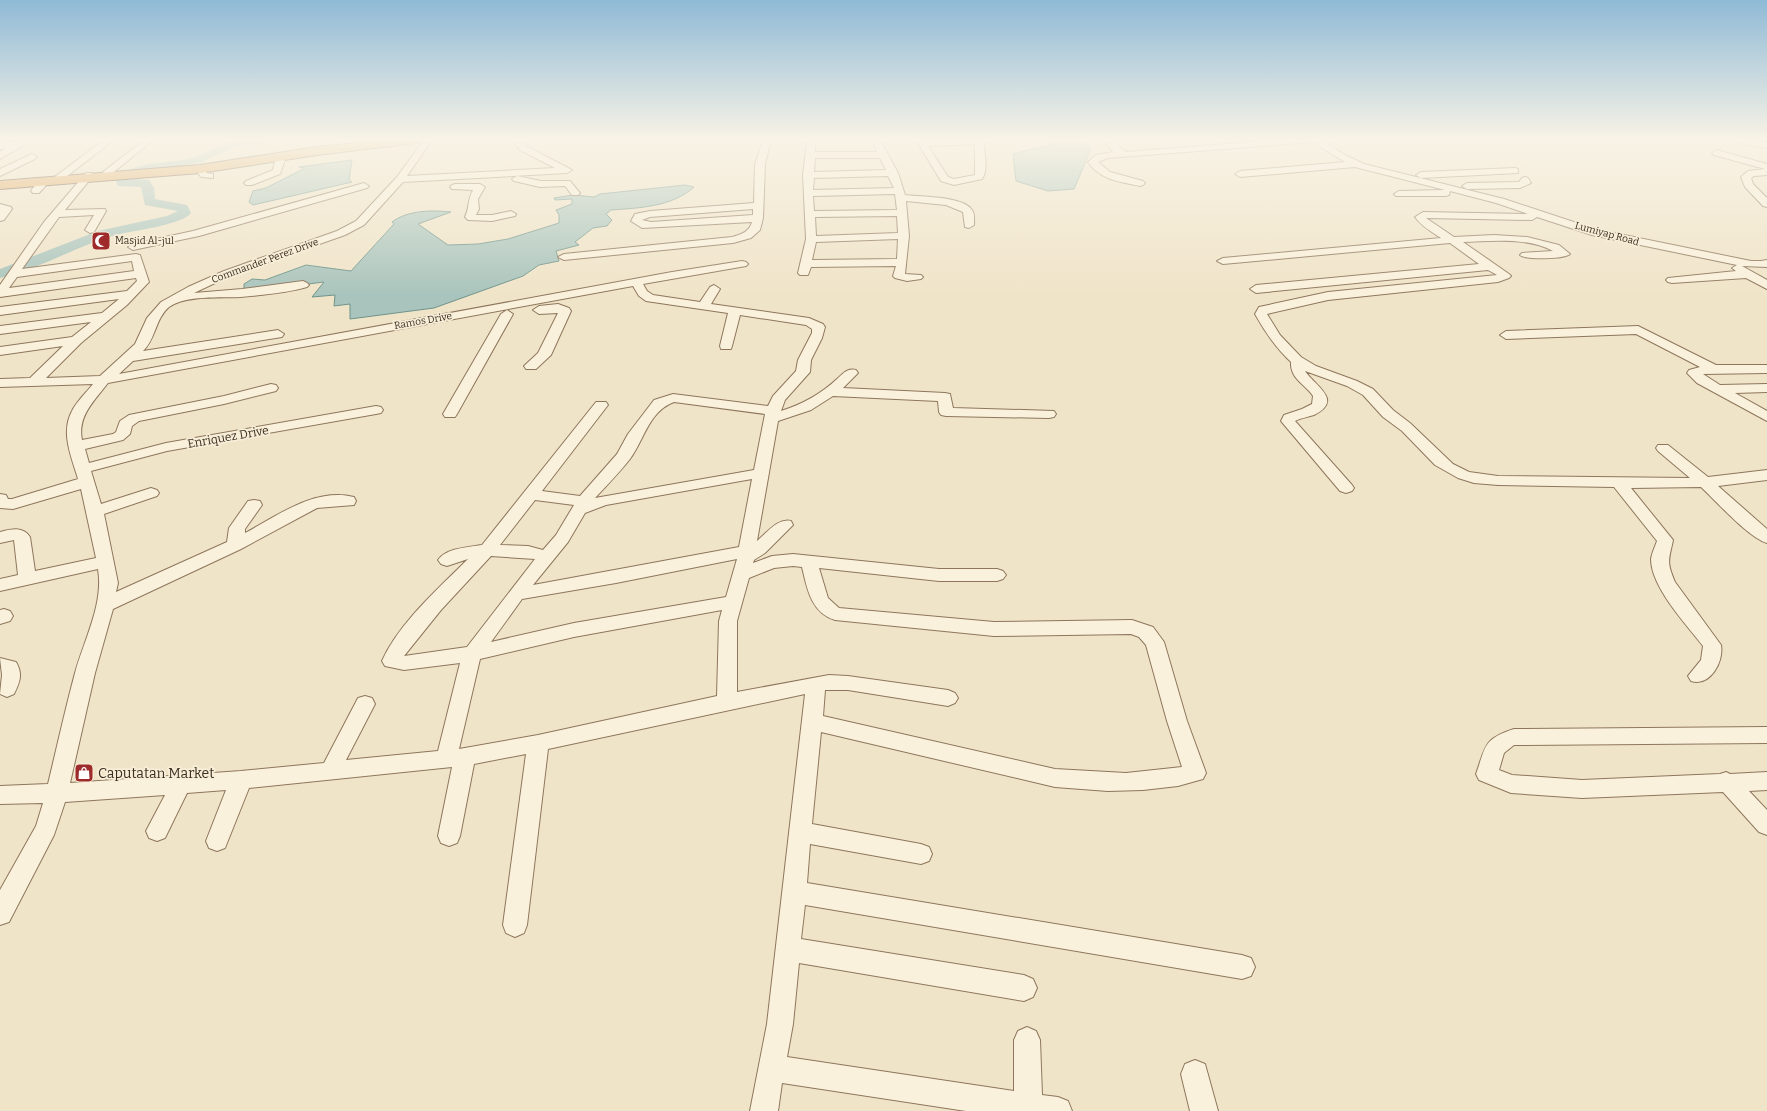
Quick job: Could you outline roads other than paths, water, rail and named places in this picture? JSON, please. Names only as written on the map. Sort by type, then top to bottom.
[{"type":"street","points":[[0,293],[12,273],[56,214],[75,192]]},
{"type":"street","points":[[12,273],[135,252],[183,241],[265,211],[297,201],[338,192]]},
{"type":"street","name":"Commander Perez Drive","points":[[0,914],[46,828],[57,793],[84,673],[105,605],[109,582],[95,511],[74,438],[75,420],[79,411],[104,380],[131,357],[141,346],[156,314],[176,297],[234,270],[341,233],[360,223],[388,192]]},
{"type":"street","points":[[477,192],[473,199],[474,209],[470,217],[511,214]]},
{"type":"street","points":[[564,257],[733,240],[755,230],[758,218],[759,192]]},
{"type":"street","name":"Lumiyap Road","points":[[1466,192],[1500,201],[1546,217],[1623,240],[1758,265],[1767,263]]},
{"type":"street","points":[[1755,192],[1767,204]]},
{"type":"street","points":[[902,262],[805,269],[811,239],[808,193],[901,194],[945,202],[961,206],[967,210],[969,225]]},
{"type":"street","points":[[1399,194],[1470,193]]},
{"type":"street","points":[[901,194],[904,236],[902,262],[899,276],[907,278],[917,277]]},
{"type":"street","points":[[758,206],[650,214],[639,216],[636,221],[642,224],[651,225],[758,218]]},
{"type":"street","points":[[0,208],[7,209],[0,218]]},
{"type":"street","points":[[56,214],[101,211],[90,230]]},
{"type":"street","points":[[810,214],[902,213]]},
{"type":"street","points":[[1546,217],[1432,215],[1420,217],[1432,228],[1502,273],[1505,276],[1503,278],[1328,296],[1263,310],[1261,314],[1270,329],[1298,360],[1311,369],[1349,382],[1371,394],[1384,410],[1407,428],[1433,456],[1461,475],[1475,478],[1706,483],[1733,482],[1767,475]]},
{"type":"street","points":[[221,217],[230,225]]},
{"type":"street","points":[[179,225],[183,241]]},
{"type":"street","points":[[35,382],[76,340],[142,284],[141,274],[129,234]]},
{"type":"street","points":[[811,239],[904,236]]},
{"type":"street","points":[[1223,261],[1452,240],[1481,239],[1535,241],[1544,243],[1564,254],[1526,255]]},
{"type":"street","points":[[303,253],[314,247],[317,242]]},
{"type":"street","points":[[1723,259],[1767,285]]},
{"type":"street","name":"Ramos Drive","points":[[0,385],[35,382],[104,380],[636,282],[742,264]]},
{"type":"street","points":[[1256,289],[1489,266]]},
{"type":"street","points":[[0,293],[141,274]]},
{"type":"street","points":[[1672,280],[1747,274]]},
{"type":"street","points":[[636,282],[643,293],[650,298],[809,322],[819,327],[802,364],[803,372],[778,399],[772,414],[747,554],[728,620],[727,703]]},
{"type":"street","points":[[176,297],[242,293],[303,285]]},
{"type":"street","points":[[702,306],[714,289]]},
{"type":"street","points":[[0,311],[132,294]]},
{"type":"street","points":[[480,311],[486,314],[507,314],[552,308],[562,308],[565,311],[544,355],[532,366]]},
{"type":"street","points":[[726,346],[735,311]]},
{"type":"street","points":[[450,414],[507,314]]},
{"type":"street","points":[[0,330],[106,316]]},
{"type":"street","points":[[1506,335],[1638,330],[1764,388]]},
{"type":"street","points":[[131,357],[278,334]]},
{"type":"street","points":[[0,351],[76,340]]},
{"type":"street","points":[[1298,360],[1299,372],[1320,395],[1316,408],[1309,412],[1292,416],[1288,421],[1346,488]]},
{"type":"street","points":[[1764,413],[1718,389],[1694,374],[1703,370],[1767,369]]},
{"type":"street","points":[[449,836],[456,758],[472,654],[516,594],[548,557],[562,538],[581,506],[624,456],[635,434],[655,407],[664,400],[673,398],[772,414],[811,406],[831,392],[851,372]]},
{"type":"street","points":[[76,446],[118,437],[123,434],[125,424],[134,418],[224,400],[271,388]]},
{"type":"street","points":[[1718,389],[1764,388]]},
{"type":"street","points":[[831,392],[946,397],[946,412],[1049,414]]},
{"type":"street","points":[[601,405],[487,550],[394,652],[392,661],[404,664],[472,654],[574,630],[733,602]]},
{"type":"street","name":"Enriquez Drive","points":[[0,499],[1,502],[5,504],[18,503],[84,476],[166,448],[376,410]]},
{"type":"street","points":[[1663,448],[1706,483],[1746,521],[1767,538]]},
{"type":"street","points":[[531,495],[581,506],[762,473]]},
{"type":"street","points":[[1618,482],[1665,540],[1664,547],[1660,554],[1661,571],[1671,589],[1712,645],[1712,656],[1708,664],[1698,676]]},
{"type":"street","points":[[95,511],[151,494]]},
{"type":"street","points":[[105,605],[150,582],[235,545],[312,504],[326,501],[348,501]]},
{"type":"street","points":[[235,545],[237,528],[254,505]]},
{"type":"street","points":[[516,594],[747,554],[759,549],[785,525]]},
{"type":"street","points":[[0,538],[14,534],[22,537],[27,579]]},
{"type":"street","points":[[447,560],[463,554],[487,550],[528,552],[548,557]]},
{"type":"street","points":[[742,574],[772,562],[793,560],[939,575],[997,575]]},
{"type":"street","points":[[0,585],[104,562]]},
{"type":"street","points":[[809,562],[821,602],[826,611],[835,614],[994,629],[1132,627],[1146,632],[1155,642],[1177,721],[1195,773],[1164,780],[1140,782],[1090,782],[1062,779],[812,722]]},
{"type":"street","points":[[0,665],[9,667],[11,670],[12,678],[7,689]]},
{"type":"street","points":[[0,795],[57,793],[241,780],[456,758],[538,743],[816,684],[848,683],[948,698]]},
{"type":"street","points":[[764,1111],[780,1024],[816,684]]},
{"type":"street","points":[[330,771],[365,704]]},
{"type":"street","points":[[1767,735],[1514,737],[1503,740],[1497,744],[1493,750],[1487,774],[1511,784],[1582,789],[1726,781],[1767,781]]},
{"type":"street","points":[[515,925],[538,743]]},
{"type":"street","points":[[217,841],[241,780]]},
{"type":"street","points":[[1726,781],[1767,825]]},
{"type":"street","points":[[157,831],[181,784]]},
{"type":"street","points":[[801,832],[921,854]]},
{"type":"street","points":[[795,892],[1242,967]]},
{"type":"street","points":[[788,949],[1024,988]]},
{"type":"street","points":[[1027,1040],[1028,1106]]},
{"type":"street","points":[[771,1068],[1058,1111]]},
{"type":"street","points":[[1195,1074],[1204,1111]]},
{"type":"water","points":[[253,192],[310,192],[253,205],[249,202]]},
{"type":"water","points":[[620,192],[688,192],[676,199],[665,203],[644,207],[611,210],[606,214],[612,220],[607,226],[593,228],[575,242],[579,245],[556,251],[559,261],[539,265],[523,276],[434,308],[350,319],[350,304],[334,306],[335,295],[312,297],[324,282],[244,292],[244,284],[252,279],[265,280],[306,265],[351,271],[394,224],[392,222],[405,215],[428,211],[451,212],[418,224],[448,245],[478,244],[508,239],[559,223],[559,215],[556,210],[572,204],[572,199],[555,200],[554,198],[573,195],[594,197],[600,194]]},
{"type":"waterway","points":[[0,274],[103,234],[171,219],[185,213],[183,208],[149,202],[148,192]]},
{"type":"place","name":"Masjid Al-jul","points":[[101,241]]},
{"type":"place","name":"Caputatan Market","points":[[84,773]]}]
